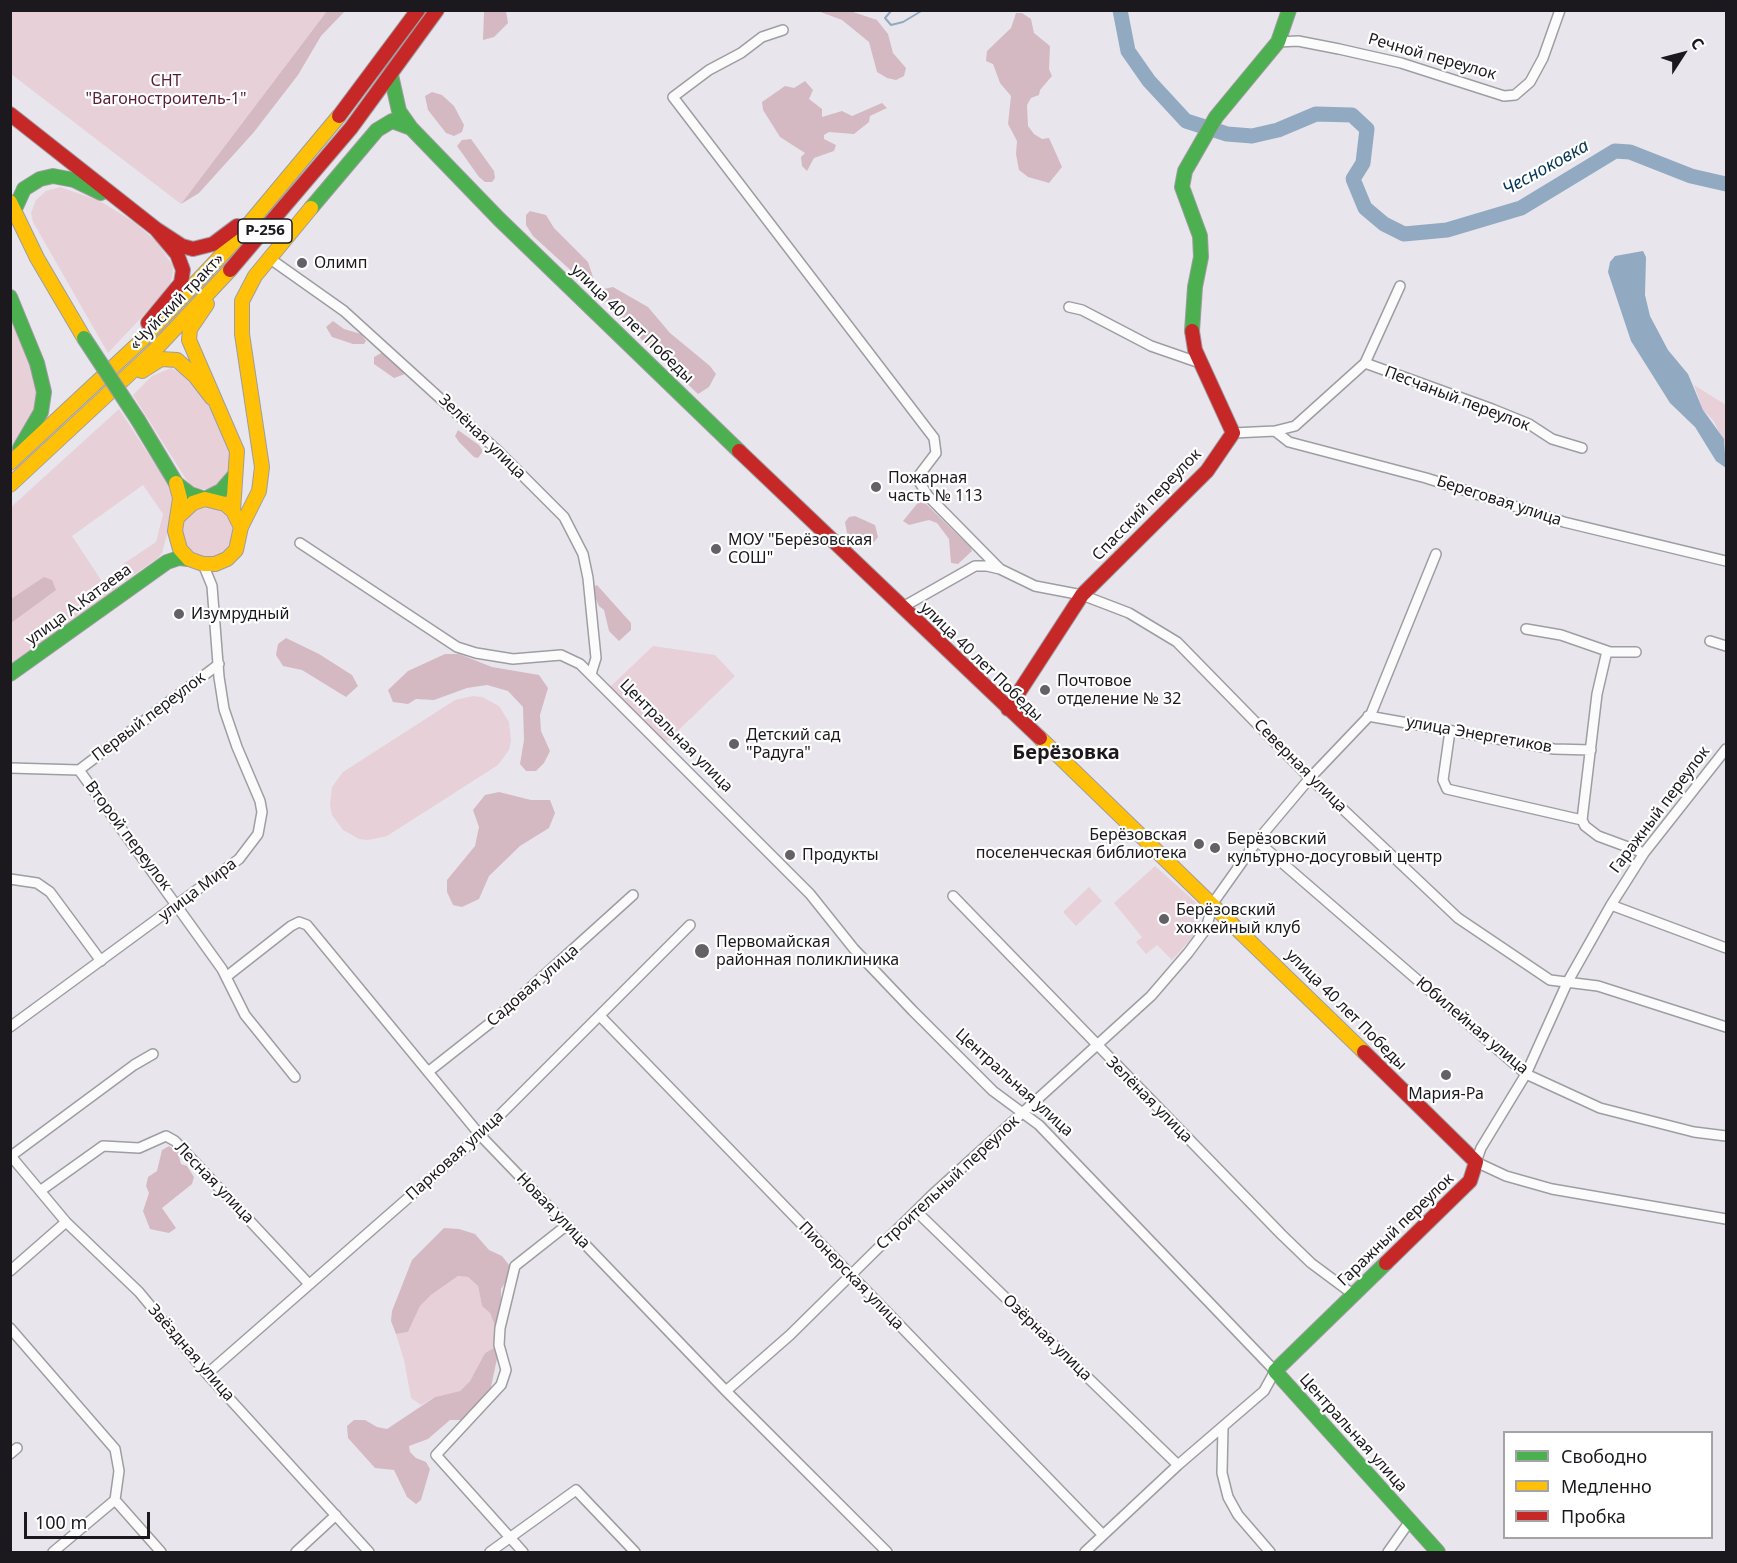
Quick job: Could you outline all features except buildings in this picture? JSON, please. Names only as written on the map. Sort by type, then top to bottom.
[{"type":"main road","name":"«Чуйский тракт»","points":[[11,463],[94,387],[177,303],[281,188],[345,109],[418,10]]},
{"type":"main road","name":"«Чуйский тракт»","points":[[10,485],[106,398],[245,254],[293,199],[391,75],[437,10]]},
{"type":"main road","points":[[1233,433],[1195,350],[1192,330],[1194,287],[1201,257],[1200,236],[1182,187],[1185,171],[1202,140],[1216,117],[1251,80],[1278,42],[1289,10]]},
{"type":"main road","name":"улица 40 лет Победы","points":[[391,75],[399,111],[411,128],[499,219],[901,608],[1213,903],[1476,1162]]},
{"type":"main road","points":[[10,114],[156,229],[189,249],[208,246],[223,238],[281,188]]},
{"type":"main road","points":[[240,527],[259,491],[262,467],[241,315],[248,289],[269,258],[384,124],[392,121],[411,128]]},
{"type":"main road","points":[[132,210],[93,188],[64,176],[40,179],[24,189],[12,206],[37,258],[84,338],[176,483],[180,498],[176,539],[167,562]]},
{"type":"main road","points":[[94,387],[181,283],[183,270],[180,259],[156,229]]},
{"type":"main road","points":[[233,511],[237,451],[226,422],[212,398],[192,351],[190,330],[245,254]]},
{"type":"main road","points":[[10,297],[37,363],[44,392],[38,418],[11,463]]},
{"type":"main road","points":[[106,398],[152,363],[169,358],[186,366],[212,398]]},
{"type":"main road","name":"Спасский переулок","points":[[1008,709],[1082,595],[1207,471],[1233,433]]},
{"type":"main road","points":[[178,517],[193,503],[221,491],[235,476]]},
{"type":"main road","points":[[167,562],[179,558],[203,564],[216,564],[227,559],[236,550],[240,538],[240,527],[233,511],[225,504],[190,494],[176,483]]},
{"type":"main road","points":[[176,539],[180,549],[189,559]]},
{"type":"main road","name":"улица А.Катаева","points":[[10,674],[167,562]]},
{"type":"main road","name":"Гаражный переулок","points":[[1275,1371],[1311,1333],[1354,1295],[1470,1181],[1476,1162]]},
{"type":"main road","name":"Центральная улица","points":[[1275,1371],[1438,1552]]},
{"type":"street","name":"Речной переулок","points":[[1278,42],[1298,41],[1339,49],[1401,63],[1504,96],[1515,95],[1530,82],[1543,58],[1560,10]]},
{"type":"street","points":[[783,30],[762,38],[741,53],[709,70],[673,97],[934,438],[936,453],[917,478],[928,496],[1000,569]]},
{"type":"street","name":"Зелёная улица","points":[[269,258],[344,311],[498,451],[564,517],[583,554],[588,578],[596,658],[591,674]]},
{"type":"street","points":[[1233,433],[1275,431],[1295,426],[1365,363],[1400,286]]},
{"type":"street","points":[[1070,307],[1083,310],[1151,346],[1200,363]]},
{"type":"street","name":"Песчаный переулок","points":[[1365,363],[1492,409],[1529,424],[1552,439],[1582,448]]},
{"type":"street","name":"Береговая улица","points":[[1275,431],[1289,442],[1426,478],[1564,522],[1726,561]]},
{"type":"street","name":"Центральная улица","points":[[300,543],[457,646],[476,653],[513,659],[561,655],[580,664],[810,894],[854,949],[913,1011],[993,1091],[1025,1112],[1275,1371]]},
{"type":"street","name":"Строительный переулок","points":[[726,1391],[790,1335],[916,1211],[1151,996],[1188,953],[1206,929],[1213,903],[1257,841],[1310,778],[1368,716],[1436,554]]},
{"type":"street","points":[[212,586],[217,573],[227,559]]},
{"type":"street","name":"улица Мира","points":[[10,1027],[247,852],[261,824],[260,801],[227,717],[219,664],[212,586],[203,564]]},
{"type":"street","name":"Северная улица","points":[[901,608],[975,566],[1000,569],[1035,586],[1082,595],[1129,613],[1177,642],[1310,778],[1458,918],[1550,980],[1589,984],[1726,1027]]},
{"type":"street","points":[[1526,629],[1561,636],[1607,651],[1636,652]]},
{"type":"street","points":[[1710,641],[1726,646]]},
{"type":"street","points":[[1607,651],[1597,694],[1582,820],[1585,826],[1598,836],[1644,853]]},
{"type":"street","name":"Первый переулок","points":[[79,771],[219,664]]},
{"type":"street","name":"улица Энергетиков","points":[[1368,716],[1554,749],[1590,750]]},
{"type":"street","points":[[1450,730],[1443,780],[1447,789],[1582,820]]},
{"type":"street","name":"Гаражный переулок","points":[[1476,1162],[1481,1148],[1527,1074],[1567,983],[1611,905],[1644,853],[1726,749]]},
{"type":"street","name":"Второй переулок","points":[[10,768],[79,771],[178,904],[226,977],[245,1016],[295,1077]]},
{"type":"street","name":"Юбилейная улица","points":[[1257,841],[1527,1074],[1600,1108],[1674,1127],[1726,1136]]},
{"type":"street","points":[[10,879],[37,883],[50,892],[101,961]]},
{"type":"street","name":"Садовая улица","points":[[428,1072],[499,1017],[633,895]]},
{"type":"street","name":"Зелёная улица","points":[[953,896],[1096,1046],[1281,1234],[1311,1263],[1354,1295]]},
{"type":"street","points":[[1611,905],[1726,948]]},
{"type":"street","name":"Новая улица","points":[[226,977],[291,926],[299,922],[307,925],[480,1135],[726,1391],[887,1552]]},
{"type":"street","name":"Парковая улица","points":[[207,1374],[480,1135],[690,925]]},
{"type":"street","name":"Пионерская улица","points":[[600,1016],[1103,1535]]},
{"type":"street","points":[[11,1155],[134,1065],[153,1054]]},
{"type":"street","name":"Лесная улица","points":[[40,1191],[103,1146],[139,1148],[166,1136],[175,1141],[309,1284]]},
{"type":"street","name":"Звёздная улица","points":[[11,1155],[66,1222],[139,1292],[207,1374],[369,1552]]},
{"type":"street","name":"улица 40 лет Победы","points":[[1476,1162],[1506,1176],[1552,1189],[1726,1219]]},
{"type":"street","name":"Озёрная улица","points":[[916,1211],[1178,1465]]},
{"type":"street","points":[[10,1271],[66,1222]]},
{"type":"street","points":[[523,1552],[436,1455],[501,1385],[506,1370],[499,1345],[500,1328],[515,1266],[567,1225]]},
{"type":"street","points":[[10,1328],[115,1449],[120,1471],[115,1500],[53,1552]]},
{"type":"street","name":"Гаражный переулок","points":[[1085,1552],[1178,1465],[1264,1391],[1275,1371]]},
{"type":"street","points":[[1223,1427],[1222,1473],[1228,1497],[1238,1515],[1270,1552]]},
{"type":"street","points":[[490,1552],[576,1490],[635,1552]]},
{"type":"street","points":[[115,1500],[161,1552]]},
{"type":"street","points":[[296,1552],[336,1515]]},
{"type":"street","points":[[1388,1552],[1410,1521]]},
{"type":"green space","name":"СНТ \"Вагоностроитель-1\"","points":[[10,11],[327,11],[181,204],[11,74]]},
{"type":"green space","points":[[60,187],[100,201],[134,222],[157,242],[173,266],[169,288],[108,353],[33,222],[31,213],[36,200],[46,191]]},
{"type":"green space","points":[[11,317],[31,365],[37,391],[35,408],[11,449]]},
{"type":"green space","points":[[171,368],[183,375],[201,394],[228,445],[231,455],[229,472],[212,488],[198,490],[191,487],[133,395],[152,376]]},
{"type":"green space","points":[[1694,385],[1726,405],[1726,445],[1713,420],[1703,410]]},
{"type":"green space","points":[[119,409],[172,490],[170,523],[162,553],[125,581],[121,572],[123,564],[156,542],[163,514],[143,485],[72,536],[107,589],[115,583],[118,587],[11,666],[10,508]]},
{"type":"green space","points":[[202,507],[212,507],[221,511],[229,519],[233,533],[229,547],[221,555],[212,559],[202,559],[193,555],[185,547],[181,538],[181,528],[185,519],[193,511]]},
{"type":"green space","points":[[653,646],[715,655],[735,676],[665,743],[610,687]]},
{"type":"green space","points":[[473,696],[482,697],[499,706],[509,722],[511,741],[509,750],[498,765],[387,836],[368,840],[359,839],[343,830],[332,815],[330,805],[332,787],[343,772],[455,700]]},
{"type":"green space","name":"Берёзовский хоккейный клуб","points":[[1155,866],[1201,907],[1199,930],[1172,960],[1157,945],[1146,954],[1136,942],[1142,937],[1114,903]]},
{"type":"green space","points":[[1089,887],[1102,901],[1076,926],[1063,912]]},
{"type":"green space","points":[[458,1276],[468,1277],[478,1286],[482,1306],[490,1313],[495,1326],[502,1325],[494,1348],[485,1353],[470,1381],[460,1391],[435,1397],[421,1405],[411,1398],[404,1360],[396,1334],[408,1332],[420,1306],[431,1295]]},
{"type":"shaded area","points":[[327,11],[345,11],[321,36],[298,75],[254,132],[199,193],[181,204]]},
{"type":"shaded area","points":[[506,11],[508,23],[494,37],[483,40],[484,12]]},
{"type":"shaded area","points":[[818,11],[850,11],[877,20],[888,34],[893,53],[906,68],[904,76],[896,80],[877,72],[869,42],[842,20]]},
{"type":"shaded area","points":[[1016,13],[1022,13],[1031,19],[1034,33],[1050,46],[1049,69],[1052,76],[1040,90],[1039,95],[1031,98],[1027,105],[1028,126],[1042,139],[1049,138],[1062,167],[1049,183],[1028,177],[1019,170],[1016,154],[1017,141],[1008,124],[1011,96],[1000,83],[993,64],[986,61],[987,51],[1011,28]]},
{"type":"shaded area","points":[[805,81],[813,90],[809,99],[822,109],[822,117],[842,111],[852,116],[882,103],[887,108],[870,116],[869,122],[854,134],[829,132],[824,135],[824,139],[836,145],[834,151],[814,158],[807,171],[802,166],[801,157],[805,153],[780,137],[763,110],[762,102],[785,86],[794,88]]},
{"type":"shaded area","points":[[432,92],[442,95],[454,106],[464,125],[462,132],[454,136],[446,133],[428,110],[425,96]]},
{"type":"shaded area","points":[[471,139],[494,171],[495,178],[492,182],[485,182],[479,177],[457,146],[462,140]]},
{"type":"shaded area","points":[[530,211],[546,215],[554,228],[588,262],[593,277],[591,282],[577,276],[533,236],[526,225],[526,215]]},
{"type":"shaded area","points":[[613,287],[648,307],[670,333],[710,366],[716,374],[709,387],[698,394],[612,311],[602,297],[604,289]]},
{"type":"shaded area","points":[[333,321],[344,329],[361,334],[366,341],[364,344],[353,344],[332,337],[326,327]]},
{"type":"shaded area","points":[[383,352],[405,374],[394,378],[374,364],[374,357]]},
{"type":"shaded area","points":[[458,430],[479,445],[483,451],[478,458],[474,457],[459,442],[455,436]]},
{"type":"shaded area","points":[[921,499],[971,548],[972,551],[958,564],[951,563],[949,539],[937,523],[929,520],[909,525],[903,521]]},
{"type":"shaded area","points":[[855,516],[875,525],[878,537],[874,542],[851,538],[847,533],[845,522],[849,517]]},
{"type":"shaded area","points":[[44,577],[52,580],[56,590],[11,623],[11,599]]},
{"type":"shaded area","points":[[597,585],[631,623],[631,630],[619,641],[609,631],[604,610],[599,606],[592,590]]},
{"type":"shaded area","points":[[286,638],[319,654],[352,675],[358,686],[346,697],[302,670],[283,666],[276,655],[278,644]]},
{"type":"shaded area","points":[[445,654],[459,654],[492,667],[539,675],[548,688],[540,715],[541,731],[550,751],[544,763],[536,771],[526,771],[520,764],[524,740],[523,707],[508,691],[487,685],[467,688],[434,700],[416,699],[408,704],[393,702],[388,690],[408,671]]},
{"type":"shaded area","points":[[499,792],[531,800],[550,800],[555,813],[549,828],[520,846],[489,876],[479,899],[462,907],[453,905],[447,892],[447,880],[475,846],[479,827],[473,810],[485,795]]},
{"type":"shaded area","points":[[169,1146],[178,1153],[181,1164],[187,1166],[194,1177],[192,1184],[162,1208],[176,1228],[169,1233],[150,1229],[143,1211],[149,1193],[146,1186],[148,1177],[157,1171],[162,1150]]},
{"type":"shaded area","points":[[444,1228],[459,1229],[475,1234],[489,1250],[502,1256],[509,1265],[509,1277],[501,1289],[501,1299],[506,1314],[502,1325],[495,1326],[490,1313],[482,1306],[478,1286],[468,1277],[458,1276],[431,1295],[420,1306],[408,1332],[396,1334],[391,1321],[392,1311],[412,1260]]},
{"type":"shaded area","points":[[494,1348],[498,1354],[488,1401],[469,1420],[450,1420],[428,1439],[409,1446],[410,1452],[416,1458],[426,1462],[430,1469],[421,1500],[416,1504],[407,1497],[394,1470],[375,1468],[348,1438],[347,1426],[354,1420],[365,1420],[377,1427],[387,1429],[435,1397],[460,1391],[470,1381],[485,1353]]},
{"type":"water","points":[[1643,251],[1646,257],[1645,295],[1650,316],[1668,350],[1688,374],[1703,410],[1724,439],[1726,468],[1716,461],[1695,427],[1670,403],[1631,341],[1608,272],[1610,262],[1615,256]]},
{"type":"waterway","points":[[892,10],[885,18],[891,25],[903,22],[923,10]]},
{"type":"waterway","name":"Чесноковка","points":[[1120,10],[1128,51],[1149,81],[1186,121],[1227,134],[1252,136],[1278,130],[1316,114],[1352,115],[1367,129],[1363,163],[1353,179],[1365,208],[1384,224],[1404,234],[1447,230],[1521,208],[1615,151],[1630,152],[1691,176],[1726,184]]},
{"type":"traffic: fast","points":[[1192,331],[1195,287],[1201,257],[1200,236],[1182,187],[1185,171],[1216,117],[1278,42],[1289,10]]},
{"type":"traffic: fast","points":[[391,75],[399,111],[411,128],[499,219],[739,451]]},
{"type":"traffic: fast","points":[[311,208],[377,130],[392,121],[411,128]]},
{"type":"traffic: fast","points":[[14,211],[24,189],[40,179],[53,176],[74,180],[101,193]]},
{"type":"traffic: fast","points":[[10,297],[37,363],[44,392],[41,412],[20,448]]},
{"type":"traffic: fast","points":[[84,338],[138,420]]},
{"type":"traffic: fast","points":[[138,420],[176,483],[190,494],[205,499],[221,491],[234,476]]},
{"type":"traffic: fast","points":[[10,674],[167,562],[179,558],[189,559]]},
{"type":"traffic: fast","points":[[1386,1263],[1275,1371],[1438,1552]]},
{"type":"traffic: slow","points":[[10,463],[141,341],[233,243],[339,116]]},
{"type":"traffic: slow","points":[[10,202],[37,258],[84,338]]},
{"type":"traffic: slow","points":[[241,527],[259,491],[262,467],[242,334],[242,301],[255,276],[311,208]]},
{"type":"traffic: slow","points":[[10,485],[153,352],[230,270]]},
{"type":"traffic: slow","points":[[207,304],[190,329],[189,340],[237,451],[233,511]]},
{"type":"traffic: slow","points":[[142,371],[161,359],[177,360],[195,376],[212,398]]},
{"type":"traffic: slow","points":[[176,483],[180,498],[175,531],[180,549],[189,559],[203,564],[215,564],[227,559],[236,550],[241,527],[233,511],[225,504],[205,499],[193,503],[178,517]]},
{"type":"traffic: slow","points":[[1040,738],[1364,1052]]},
{"type":"traffic: jam","points":[[339,116],[418,10]]},
{"type":"traffic: jam","points":[[230,270],[351,128],[437,10]]},
{"type":"traffic: jam","points":[[10,114],[156,229],[177,254],[183,270],[181,283],[148,323]]},
{"type":"traffic: jam","points":[[156,229],[182,246],[193,249],[213,244],[237,226]]},
{"type":"traffic: jam","points":[[1008,709],[1082,595],[1207,471],[1233,433],[1195,350],[1192,331]]},
{"type":"traffic: jam","points":[[739,451],[1040,738]]},
{"type":"traffic: jam","points":[[1364,1052],[1476,1162],[1470,1181],[1386,1263]]},
{"type":"place","name":"Олимп","points":[[302,263]]},
{"type":"place","name":"Пожарная часть № 113","points":[[876,487]]},
{"type":"place","name":"МОУ \"Берёзовская СОШ\"","points":[[716,549]]},
{"type":"place","name":"Изумрудный","points":[[179,614]]},
{"type":"place","name":"Почтовое отделение № 32","points":[[1045,690]]},
{"type":"place","name":"Детский сад \"Радуга\"","points":[[734,744]]},
{"type":"place","name":"Берёзовская поселенческая библиотека","points":[[1199,844]]},
{"type":"place","name":"Берёзовский культурно-досуговый центр","points":[[1215,848]]},
{"type":"place","name":"Продукты","points":[[790,855]]},
{"type":"place","name":"Берёзовский хоккейный клуб","points":[[1164,919]]},
{"type":"place","name":"Первомайская районная поликлиника","points":[[702,951]]},
{"type":"place","name":"Мария-Ра","points":[[1446,1075]]},
{"type":"district","name":"Берёзовка","points":[[1066,753]]}]
